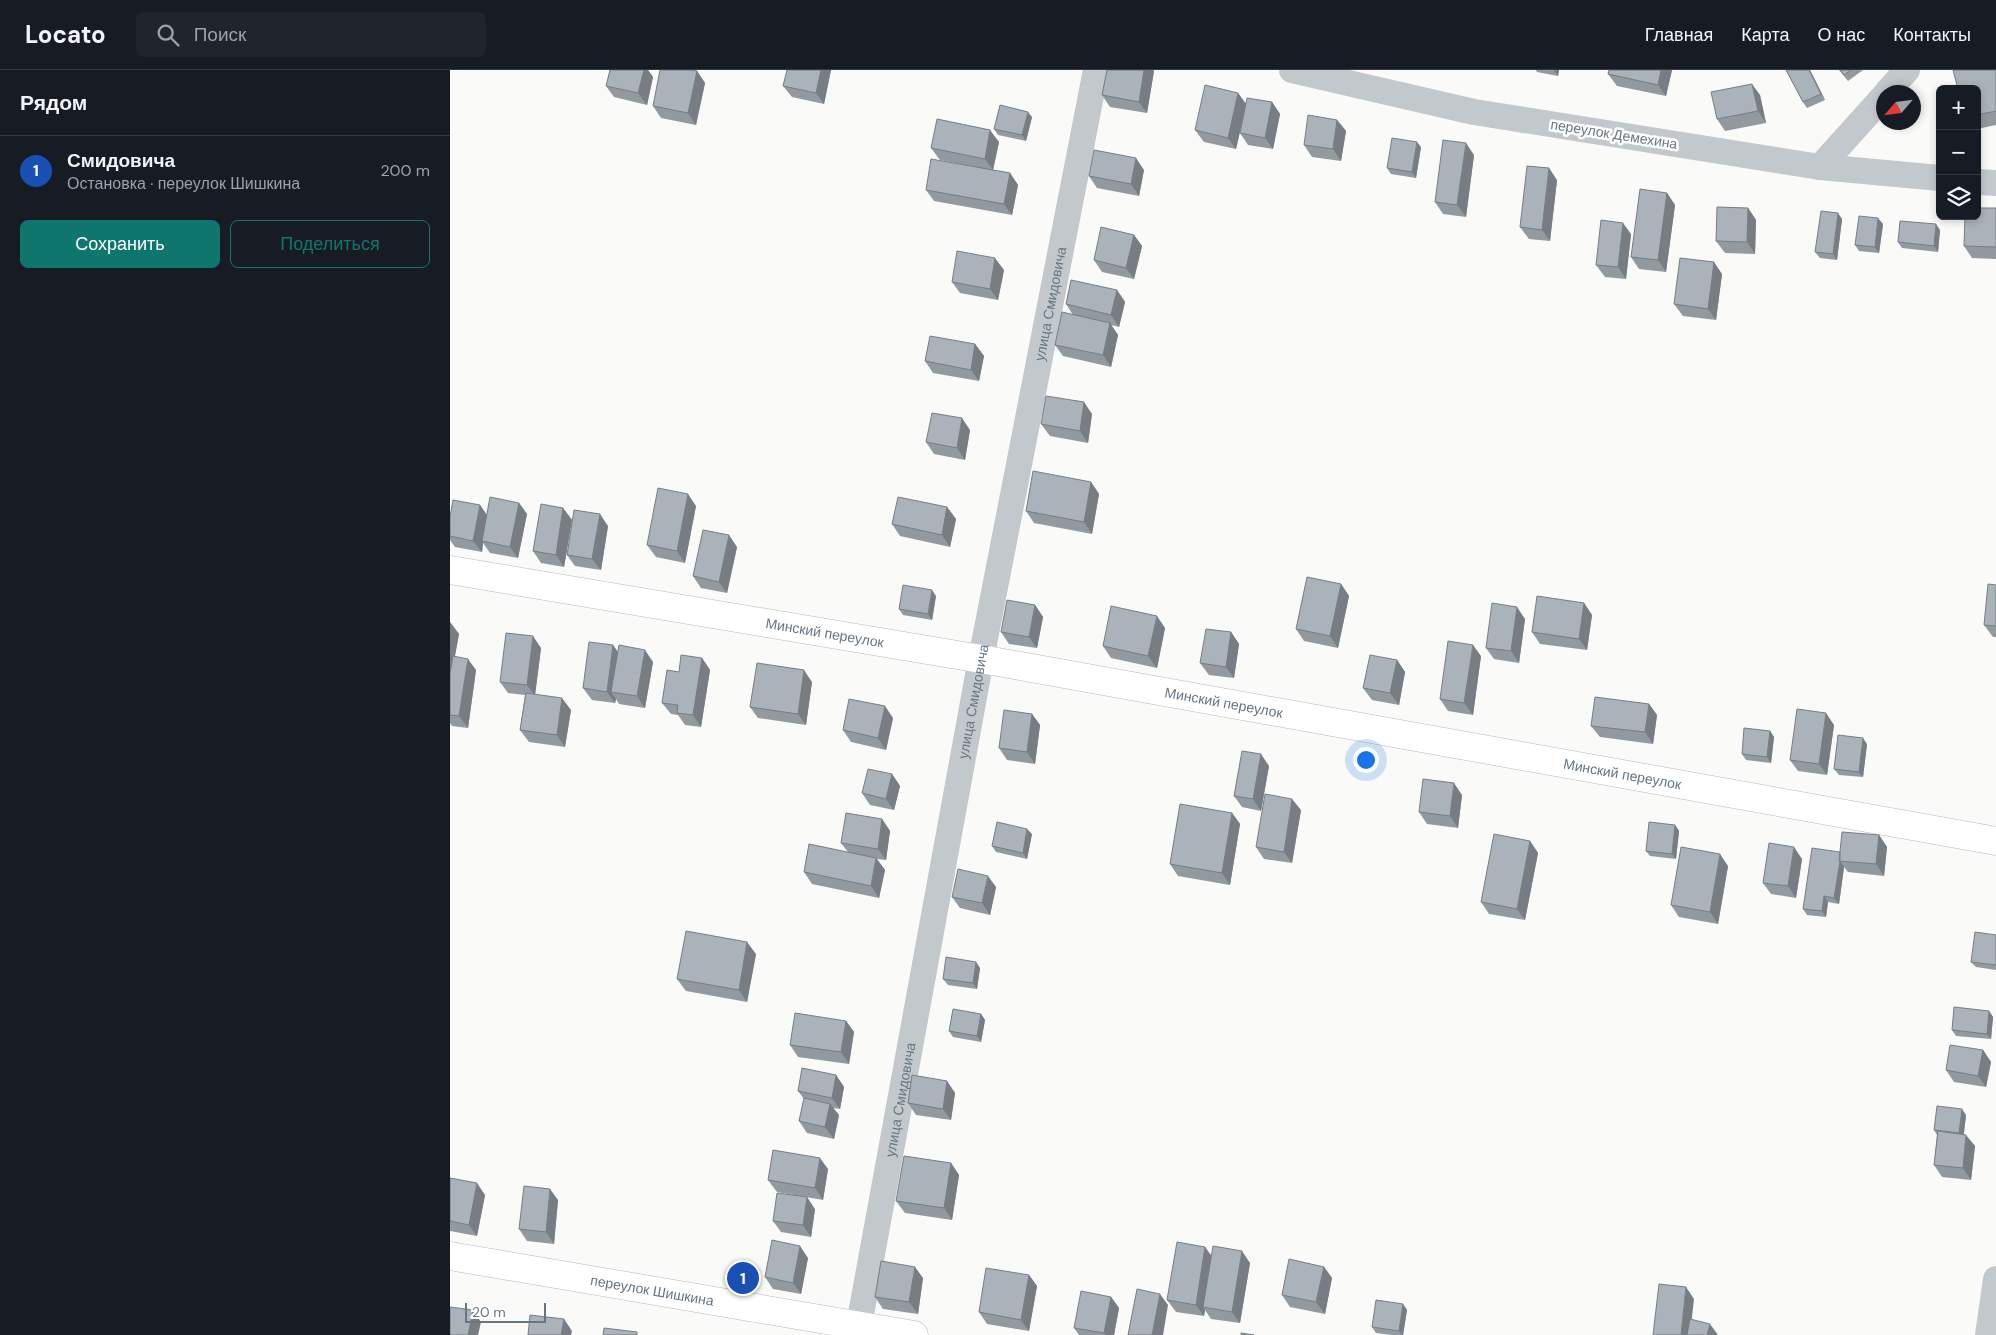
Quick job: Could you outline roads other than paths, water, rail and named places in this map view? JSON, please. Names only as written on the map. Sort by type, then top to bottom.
[{"type":"street","name":"улица Смидовича","points":[[858,1330],[981,659],[1096,70]]},
{"type":"street","name":"переулок Демехина","points":[[1292,70],[1474,112],[1820,167],[1936,178]]},
{"type":"street","points":[[1893,85],[1907,70]]},
{"type":"street","points":[[1820,167],[1876,105]]},
{"type":"street","points":[[1981,182],[1996,183]]},
{"type":"street","name":"Минский переулок","points":[[450,570],[981,659],[1996,841]]},
{"type":"street","name":"переулок Шишкина","points":[[450,1256],[858,1330],[914,1335]]},
{"type":"street","points":[[1988,1335],[1996,1279]]},
{"type":"place","name":"Смидовича","points":[[743,1278]]}]
